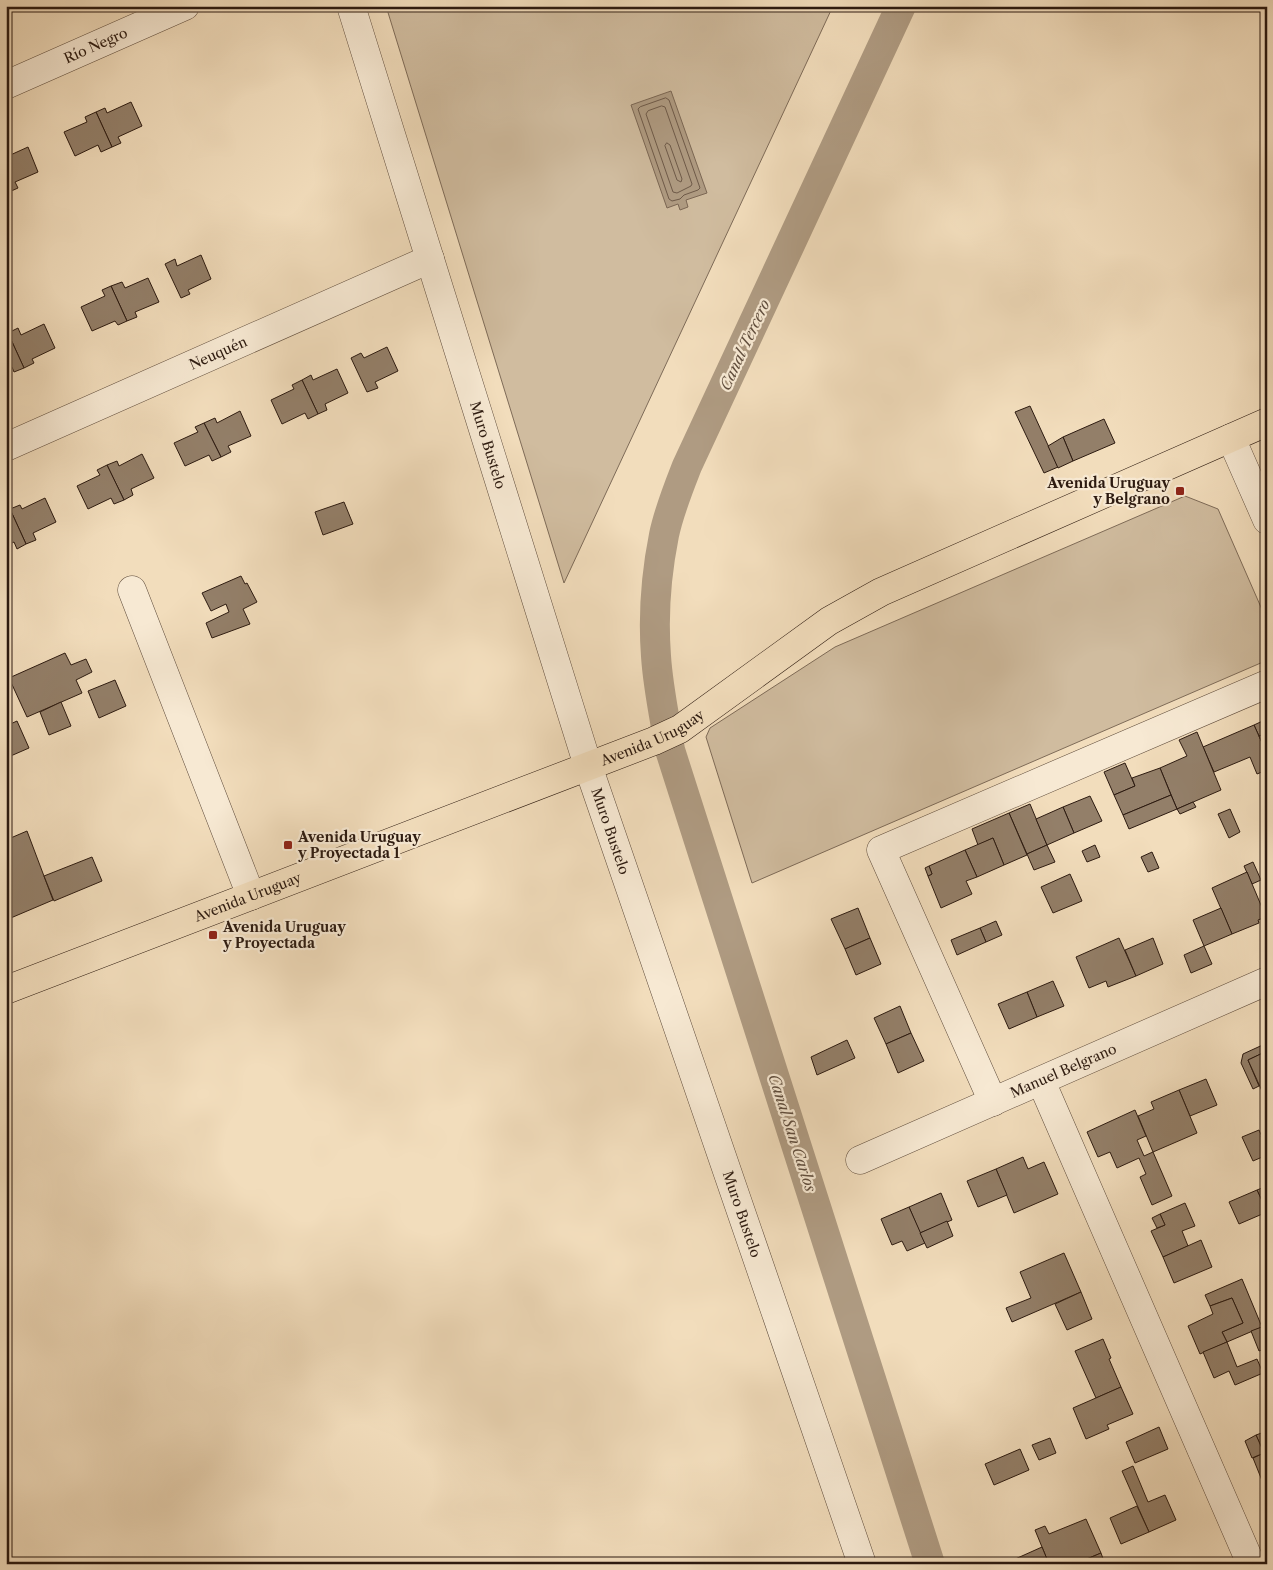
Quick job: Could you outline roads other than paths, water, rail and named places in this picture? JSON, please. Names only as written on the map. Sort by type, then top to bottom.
[{"type":"main road","name":"Avenida Uruguay","points":[[6,990],[654,741],[680,729],[828,621],[881,592],[1267,422]]},
{"type":"street","name":"Río Negro","points":[[6,85],[185,6]]},
{"type":"street","name":"Muro Bustelo","points":[[351,6],[588,766],[862,1564]]},
{"type":"street","name":"Neuquén","points":[[6,447],[430,259]]},
{"type":"street","points":[[1231,438],[1267,520]]},
{"type":"street","points":[[132,590],[251,896]]},
{"type":"street","points":[[994,1102],[881,850],[1267,684]]},
{"type":"street","name":"Manuel Belgrano","points":[[860,1160],[1267,981]]},
{"type":"street","points":[[1041,1080],[1249,1556]]},
{"type":"water","points":[[671,91],[707,193],[686,200],[688,207],[680,210],[678,204],[667,208],[631,105]]},
{"type":"waterway","name":"Canal San Carlos","points":[[901,6],[687,466],[671,509],[664,535],[657,580],[655,626],[658,680],[670,750],[930,1564]]},
{"type":"place","name":"Avenida Uruguay y Belgrano","points":[[1180,491]]},
{"type":"place","name":"Avenida Uruguay y Proyectada 1","points":[[288,845]]},
{"type":"place","name":"Avenida Uruguay y Proyectada","points":[[213,935]]},
{"type":"water label","name":"Canal Tercero","points":[[745,345]]}]
